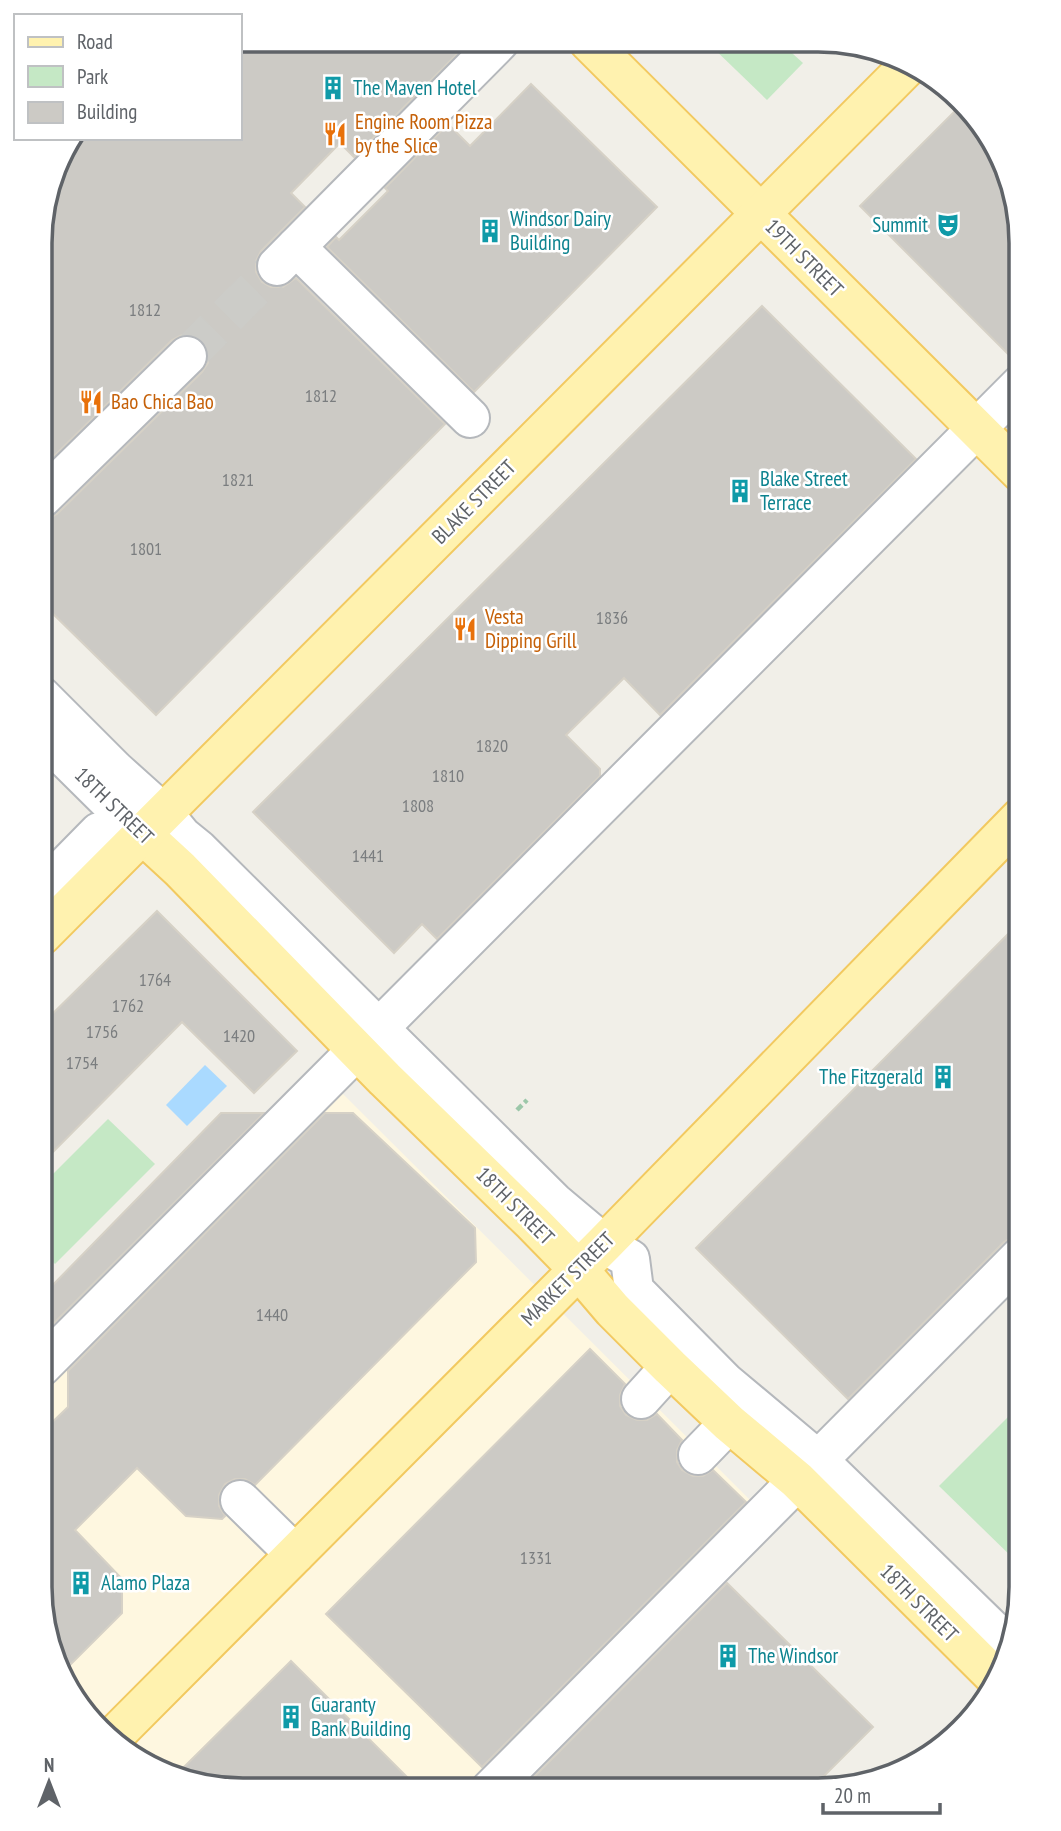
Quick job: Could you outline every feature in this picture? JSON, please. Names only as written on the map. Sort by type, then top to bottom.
[{"type":"main road","name":"19TH STREET","points":[[599,52],[1009,460]]},
{"type":"main road","name":"BLAKE STREET","points":[[52,925],[902,72]]},
{"type":"main road","name":"18TH STREET","points":[[153,824],[368,1039],[385,1079],[591,1256],[613,1310],[729,1423],[807,1470],[989,1671]]},
{"type":"main road","name":"MARKET STREET","points":[[119,1731],[591,1256],[1009,830]]},
{"type":"street","points":[[470,418],[286,257],[489,52]]},
{"type":"street","points":[[52,488],[187,356]]},
{"type":"street","points":[[52,1356],[1009,396]]},
{"type":"street","points":[[52,707],[115,770],[153,824]]},
{"type":"street","name":"18TH STREET","points":[[52,743],[153,824]]},
{"type":"street","points":[[52,880],[100,832]]},
{"type":"street","points":[[591,1256],[630,1259],[634,1290],[807,1470],[1001,1640]]},
{"type":"street","points":[[502,1778],[1008,1269]]},
{"type":"street","points":[[641,1399],[670,1367]]},
{"type":"street","points":[[698,1455],[729,1423]]},
{"type":"street","points":[[240,1500],[295,1554]]},
{"type":"shaded area","points":[[337,1088],[754,1504],[479,1778],[219,1777],[171,1764],[127,1739],[92,1704],[72,1672],[56,1625],[52,1587],[52,1372]]},
{"type":"green space","points":[[717,52],[791,52],[803,63],[767,100]]},
{"type":"green space","points":[[108,1119],[155,1164],[55,1264],[52,1261],[52,1175]]},
{"type":"green space","points":[[1008,1417],[1008,1553],[939,1486]]},
{"type":"water","points":[[205,1065],[227,1086],[187,1126],[166,1105]]},
{"type":"building","points":[[242,52],[459,52],[354,157],[340,143],[291,193],[305,207],[261,251],[256,261],[256,272],[262,282],[271,287],[283,287],[296,278],[445,424],[156,715],[52,613],[52,517],[202,372],[208,363],[208,351],[203,341],[194,335],[182,335],[172,340],[52,458],[54,219],[63,182],[83,140],[242,140]]},
{"type":"building","name":"Windsor Dairy Building","points":[[531,84],[657,207],[474,392],[327,247],[336,237],[339,240],[388,191],[385,188],[448,124],[470,146]]},
{"type":"building","name":"Summit","points":[[954,112],[961,118],[989,159],[1005,206],[1009,244],[1009,355],[860,206]]},
{"type":"building","points":[[762,306],[916,459],[660,715],[624,678],[566,735],[600,769],[600,776],[437,939],[422,924],[394,953],[253,812]]},
{"type":"building","points":[[157,911],[297,1051],[254,1093],[182,1022],[52,1153],[52,1014]]},
{"type":"building","name":"The Fitzgerald","points":[[1008,934],[1008,1240],[848,1399],[696,1248]]},
{"type":"building","points":[[221,1113],[264,1113],[52,1325],[52,1286]]},
{"type":"building","points":[[325,1113],[353,1113],[475,1228],[476,1262],[255,1485],[245,1479],[235,1479],[225,1484],[219,1495],[219,1506],[225,1516],[222,1519],[186,1516],[137,1468],[75,1530],[122,1579],[122,1613],[69,1666],[56,1625],[52,1587],[52,1422],[68,1407],[68,1371]]},
{"type":"building","points":[[590,1349],[625,1384],[620,1395],[620,1406],[626,1415],[637,1420],[647,1420],[657,1414],[682,1440],[677,1450],[677,1462],[682,1470],[693,1476],[703,1476],[713,1470],[746,1502],[482,1767],[326,1614]]},
{"type":"building","name":"The Windsor","points":[[727,1583],[873,1727],[822,1778],[533,1778]]},
{"type":"building","name":"Guaranty Bank Building","points":[[291,1661],[408,1778],[219,1777],[183,1768]]},
{"type":"tunnel","points":[[187,356],[277,266]]},
{"type":"place","name":"The Maven Hotel","points":[[333,88]]},
{"type":"place","name":"Engine Room Pizza by the Slice","points":[[335,134]]},
{"type":"place","name":"Summit","points":[[948,225]]},
{"type":"place","name":"Windsor Dairy Building","points":[[490,231]]},
{"type":"place","name":"Bao Chica Bao","points":[[91,402]]},
{"type":"place","name":"Blake Street Terrace","points":[[740,491]]},
{"type":"place","name":"Vesta Dipping Grill","points":[[465,629]]},
{"type":"place","name":"The Fitzgerald","points":[[943,1077]]},
{"type":"place","name":"Alamo Plaza","points":[[81,1583]]},
{"type":"place","name":"The Windsor","points":[[728,1656]]},
{"type":"place","name":"Guaranty Bank Building","points":[[291,1717]]}]
